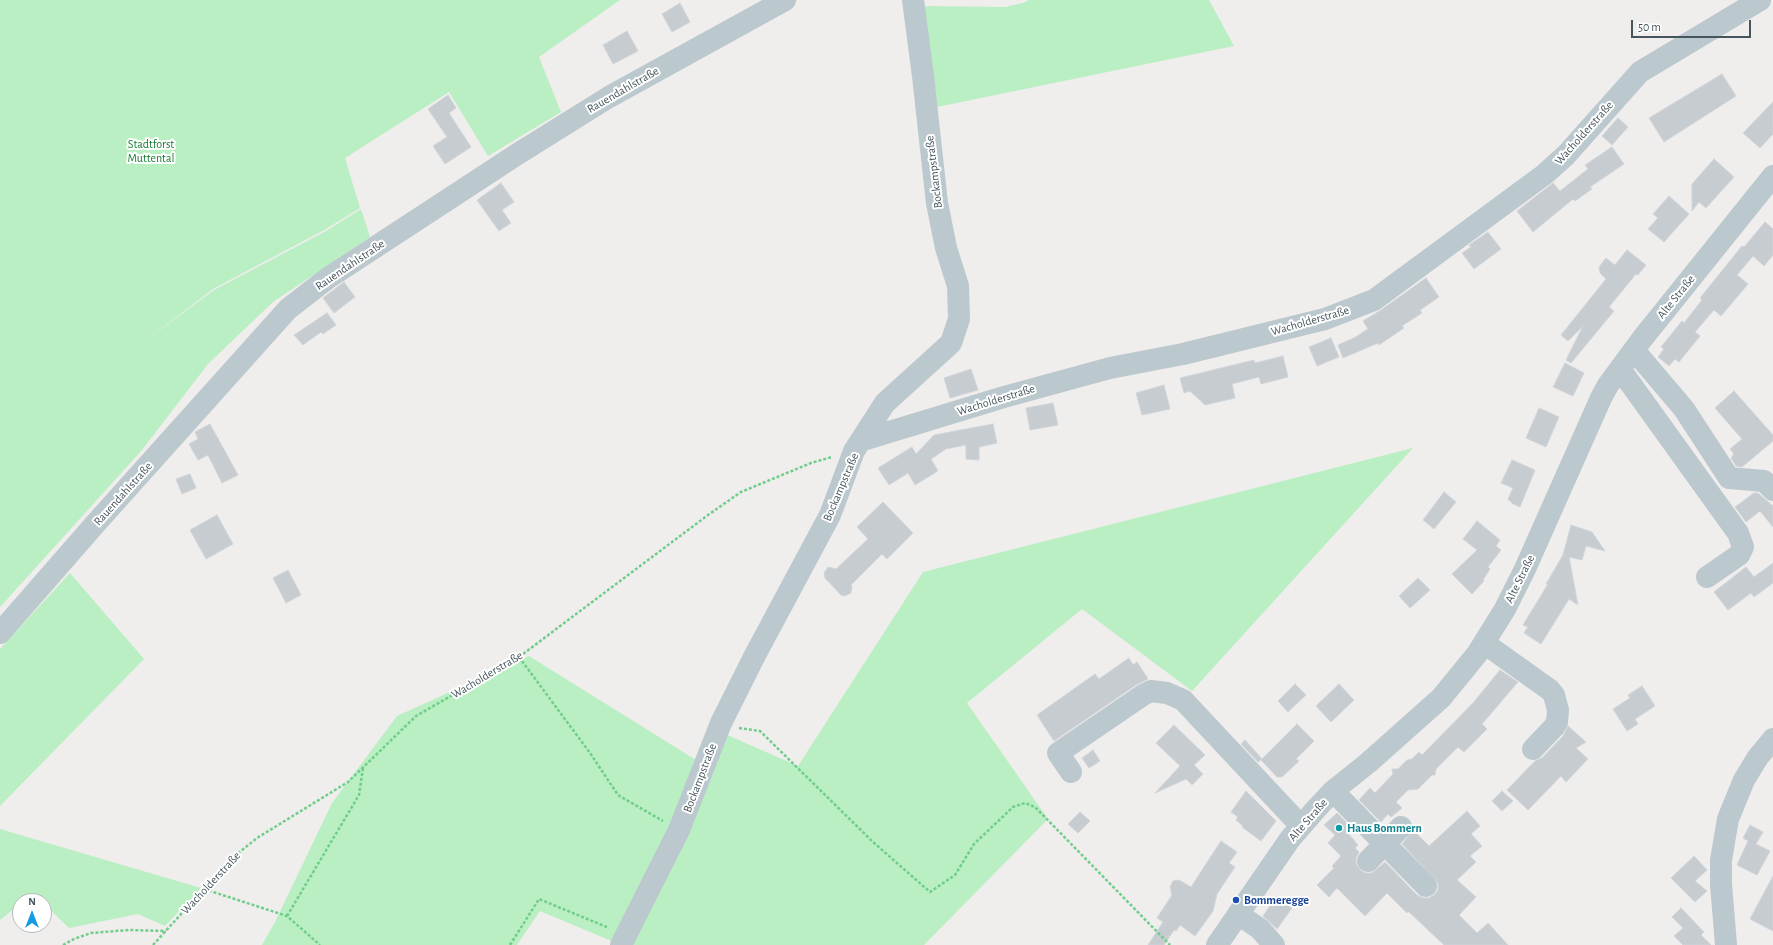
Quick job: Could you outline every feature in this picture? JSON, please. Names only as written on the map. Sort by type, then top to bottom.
[{"type":"street","name":"Rauendahlstraße","points":[[0,633],[96,523],[288,309],[328,278],[516,155],[602,101],[785,0]]},
{"type":"street","name":"Bockampstraße","points":[[624,940],[680,830],[721,724],[754,657],[830,515],[858,446],[885,403],[951,343],[959,319],[958,286],[946,248],[937,203],[913,0]]},
{"type":"street","name":"Wacholderstraße","points":[[858,446],[1004,397],[1096,372],[1182,354],[1325,319],[1374,300],[1545,174],[1566,155],[1640,72],[1760,0]]},
{"type":"street","name":"Alte Straße","points":[[1217,945],[1290,839],[1301,826],[1333,791],[1368,763],[1441,698],[1477,654],[1505,609],[1525,569],[1601,398],[1634,350],[1773,176]]},
{"type":"street","points":[[1634,350],[1684,409],[1729,478],[1764,481],[1773,490]]},
{"type":"street","points":[[1620,369],[1738,533],[1743,547],[1739,555],[1707,577]]},
{"type":"street","points":[[1484,643],[1550,690],[1554,695],[1558,710],[1554,728],[1533,749]]},
{"type":"street","points":[[1071,772],[1058,753],[1143,695],[1151,691],[1167,693],[1183,700],[1301,826]]},
{"type":"street","points":[[1726,945],[1721,884],[1721,860],[1728,819],[1744,780],[1758,757],[1773,739]]},
{"type":"street","points":[[1333,791],[1426,886]]},
{"type":"street","points":[[1368,861],[1401,827]]},
{"type":"street","points":[[1238,914],[1260,929],[1274,945]]},
{"type":"path","name":"Wacholderstraße","points":[[154,945],[231,859],[257,838],[348,782],[416,716],[519,657],[740,492],[811,463],[858,446]]},
{"type":"path","points":[[519,657],[590,753],[618,795],[680,830]]},
{"type":"path","points":[[721,724],[760,732],[874,842],[930,892],[955,875],[974,844],[1013,807],[1026,803],[1035,808],[1170,945]]},
{"type":"path","points":[[287,916],[359,795],[363,767]]},
{"type":"path","points":[[204,889],[287,916],[320,945]]},
{"type":"path","points":[[510,945],[540,900],[624,940]]},
{"type":"path","points":[[63,945],[74,939],[98,932],[129,930],[166,931]]},
{"type":"green space","name":"Stadtforst Muttental","points":[[0,0],[620,0],[539,57],[561,112],[488,156],[449,92],[345,158],[360,208],[326,229],[213,289],[145,341],[214,290],[326,231],[361,209],[370,237],[273,302],[208,364],[142,450],[0,607]]},
{"type":"green space","points":[[1029,0],[1209,0],[1234,46],[937,107],[920,6],[1005,7]]},
{"type":"green space","points":[[1413,448],[1192,691],[1082,609],[967,703],[1048,819],[924,945],[621,945],[540,911],[517,945],[262,945],[275,922],[332,803],[397,716],[529,656],[704,765],[718,731],[798,766],[923,572]]},
{"type":"green space","points":[[70,573],[144,659],[0,806],[0,649]]},
{"type":"green space","points":[[0,829],[201,888],[165,926],[138,914],[69,928],[52,912],[52,893],[12,893],[12,910],[0,920]]},
{"type":"building","points":[[680,3],[690,22],[672,32],[662,14]]},
{"type":"building","points":[[627,31],[638,51],[613,64],[603,45]]},
{"type":"building","points":[[1722,74],[1736,96],[1664,142],[1649,118]]},
{"type":"building","points":[[448,95],[456,108],[449,113],[471,147],[445,164],[433,146],[447,137],[428,109]]},
{"type":"building","points":[[1773,102],[1773,134],[1760,148],[1743,133]]},
{"type":"building","points":[[1618,118],[1628,127],[1612,145],[1602,136]]},
{"type":"building","points":[[1612,147],[1624,164],[1590,187],[1592,189],[1575,201],[1573,199],[1533,232],[1517,211],[1553,183],[1560,191],[1588,169],[1585,165]]},
{"type":"building","points":[[1714,159],[1734,177],[1706,208],[1699,202],[1692,211],[1692,184]]},
{"type":"building","points":[[501,183],[514,202],[502,210],[511,223],[499,231],[477,200]]},
{"type":"building","points":[[1669,196],[1689,214],[1664,242],[1648,229],[1658,218],[1653,214]]},
{"type":"building","points":[[1765,222],[1773,229],[1773,255],[1764,266],[1753,256],[1737,275],[1748,284],[1721,316],[1714,310],[1695,332],[1700,336],[1679,362],[1675,359],[1669,366],[1658,357],[1664,349],[1661,347],[1682,321],[1684,323],[1702,300],[1700,298],[1742,246],[1744,247]]},
{"type":"building","points":[[1488,232],[1501,249],[1474,269],[1462,253],[1471,247],[1469,245]]},
{"type":"building","points":[[1627,250],[1646,265],[1638,275],[1636,274],[1609,307],[1614,311],[1571,363],[1566,360],[1583,326],[1568,341],[1561,335],[1606,279],[1600,273],[1599,267],[1606,258],[1615,265]]},
{"type":"building","points":[[1426,278],[1439,297],[1420,310],[1422,313],[1402,326],[1404,328],[1379,345],[1378,343],[1343,358],[1338,345],[1354,338],[1368,329],[1363,321]]},
{"type":"building","points":[[344,282],[355,297],[334,313],[323,298]]},
{"type":"building","points":[[327,313],[336,325],[323,334],[321,332],[303,345],[294,335]]},
{"type":"building","points":[[1331,338],[1339,357],[1317,366],[1309,347]]},
{"type":"building","points":[[1283,356],[1288,377],[1261,384],[1259,377],[1232,384],[1235,398],[1205,405],[1190,391],[1184,393],[1180,378],[1254,360],[1255,363]]},
{"type":"building","points":[[1565,363],[1584,373],[1573,396],[1553,387]]},
{"type":"building","points":[[971,369],[978,390],[950,398],[944,378]]},
{"type":"building","points":[[1164,385],[1170,409],[1142,415],[1136,393]]},
{"type":"building","points":[[1734,391],[1773,435],[1773,441],[1742,467],[1736,466],[1731,458],[1734,454],[1730,449],[1742,439],[1715,408]]},
{"type":"building","points":[[1053,403],[1058,425],[1030,430],[1026,408]]},
{"type":"building","points":[[1539,408],[1559,417],[1546,447],[1526,438]]},
{"type":"building","points":[[210,424],[238,475],[222,483],[208,455],[198,460],[189,444],[198,439],[195,432]]},
{"type":"building","points":[[993,424],[997,443],[979,447],[979,460],[966,459],[966,445],[946,449],[931,459],[938,471],[915,485],[908,473],[889,485],[878,468],[912,447],[916,454],[934,435]]},
{"type":"building","points":[[1512,460],[1535,470],[1520,507],[1513,504],[1508,499],[1513,488],[1501,483]]},
{"type":"building","points":[[190,474],[196,488],[182,494],[176,479]]},
{"type":"building","points":[[1444,492],[1456,502],[1434,529],[1423,520]]},
{"type":"building","points":[[1754,493],[1758,493],[1773,506],[1773,527],[1760,511],[1746,522],[1735,507]]},
{"type":"building","points":[[883,502],[913,533],[887,559],[882,554],[851,585],[851,593],[845,596],[841,595],[825,578],[824,573],[828,567],[836,569],[868,539],[857,527]]},
{"type":"building","points":[[217,515],[233,544],[206,559],[190,530]]},
{"type":"building","points":[[1477,521],[1500,540],[1496,546],[1501,550],[1488,567],[1490,569],[1483,580],[1484,581],[1472,594],[1452,574],[1477,550],[1463,539]]},
{"type":"building","points":[[1571,525],[1592,532],[1605,551],[1586,546],[1582,560],[1569,557],[1578,605],[1569,599],[1541,644],[1524,633],[1528,627],[1523,625],[1548,584],[1546,584],[1563,555]]},
{"type":"building","points":[[1773,563],[1773,583],[1754,597],[1751,593],[1728,610],[1714,592],[1746,567],[1754,577]]},
{"type":"building","points":[[288,570],[301,595],[286,603],[273,578]]},
{"type":"building","points":[[1418,578],[1430,590],[1410,608],[1399,596]]},
{"type":"building","points":[[1129,658],[1133,665],[1137,662],[1148,679],[1136,685],[1054,741],[1037,715],[1095,674],[1099,679]]},
{"type":"building","points":[[1500,670],[1518,682],[1482,724],[1487,729],[1464,752],[1458,747],[1436,769],[1435,775],[1432,775],[1418,789],[1408,790],[1396,802],[1402,808],[1391,817],[1388,814],[1381,822],[1359,800],[1370,788],[1375,793],[1393,774],[1392,769],[1398,769],[1407,760],[1412,759],[1419,752],[1422,755],[1473,703]]},
{"type":"building","points":[[1295,684],[1306,695],[1288,712],[1278,701]]},
{"type":"building","points":[[1339,684],[1354,700],[1331,722],[1316,706]]},
{"type":"building","points":[[1642,686],[1655,706],[1635,719],[1638,724],[1627,731],[1613,709],[1630,698],[1628,695]]},
{"type":"building","points":[[1297,724],[1314,741],[1296,759],[1299,761],[1282,777],[1277,777],[1261,760]]},
{"type":"building","points":[[1174,725],[1205,755],[1194,765],[1203,774],[1192,785],[1186,779],[1155,793],[1180,766],[1156,743]]},
{"type":"building","points":[[1568,726],[1586,742],[1576,748],[1588,759],[1566,782],[1561,776],[1528,810],[1507,790],[1535,761],[1542,758],[1563,736]]},
{"type":"building","points":[[1245,740],[1262,759],[1258,762],[1241,744]]},
{"type":"building","points":[[1093,750],[1100,761],[1089,768],[1082,758]]},
{"type":"building","points":[[1246,791],[1276,821],[1261,841],[1242,827],[1243,826],[1236,820],[1238,817],[1231,812]]},
{"type":"building","points":[[1502,791],[1513,801],[1502,811],[1492,801]]},
{"type":"building","points":[[1467,811],[1480,826],[1471,834],[1482,846],[1470,856],[1476,862],[1457,880],[1476,897],[1459,915],[1477,933],[1488,923],[1508,945],[1444,945],[1408,911],[1407,913],[1387,893],[1365,916],[1337,888],[1329,897],[1317,885],[1334,868],[1332,866],[1341,856],[1328,843],[1335,835],[1324,825],[1337,813],[1352,828],[1347,832],[1358,845],[1355,848],[1359,852],[1356,858],[1356,864],[1360,870],[1365,873],[1372,873],[1385,862],[1417,895],[1423,898],[1429,898],[1438,890],[1438,883],[1402,844],[1413,830],[1429,846]]},
{"type":"building","points":[[1080,812],[1090,821],[1078,833],[1068,824]]},
{"type":"building","points":[[1750,825],[1763,832],[1756,844],[1770,851],[1757,875],[1737,865],[1748,841],[1743,838]]},
{"type":"building","points":[[1221,841],[1237,852],[1229,863],[1235,867],[1217,894],[1213,911],[1195,936],[1180,925],[1176,931],[1174,930],[1164,945],[1148,945],[1163,922],[1157,918],[1172,895],[1170,887],[1173,881],[1179,880],[1191,887]]},
{"type":"building","points":[[1694,856],[1707,870],[1695,881],[1707,891],[1695,902],[1671,878]]},
{"type":"building","points":[[1773,876],[1773,931],[1750,919]]},
{"type":"building","points":[[1276,897],[1292,908],[1277,929],[1263,916]]},
{"type":"building","points":[[1681,908],[1704,932],[1701,935],[1711,945],[1683,945],[1674,936],[1683,928],[1672,917]]},
{"type":"place","name":"Haus Bommern","points":[[1339,828]]},
{"type":"place","name":"Bommeregge","points":[[1236,900]]}]
